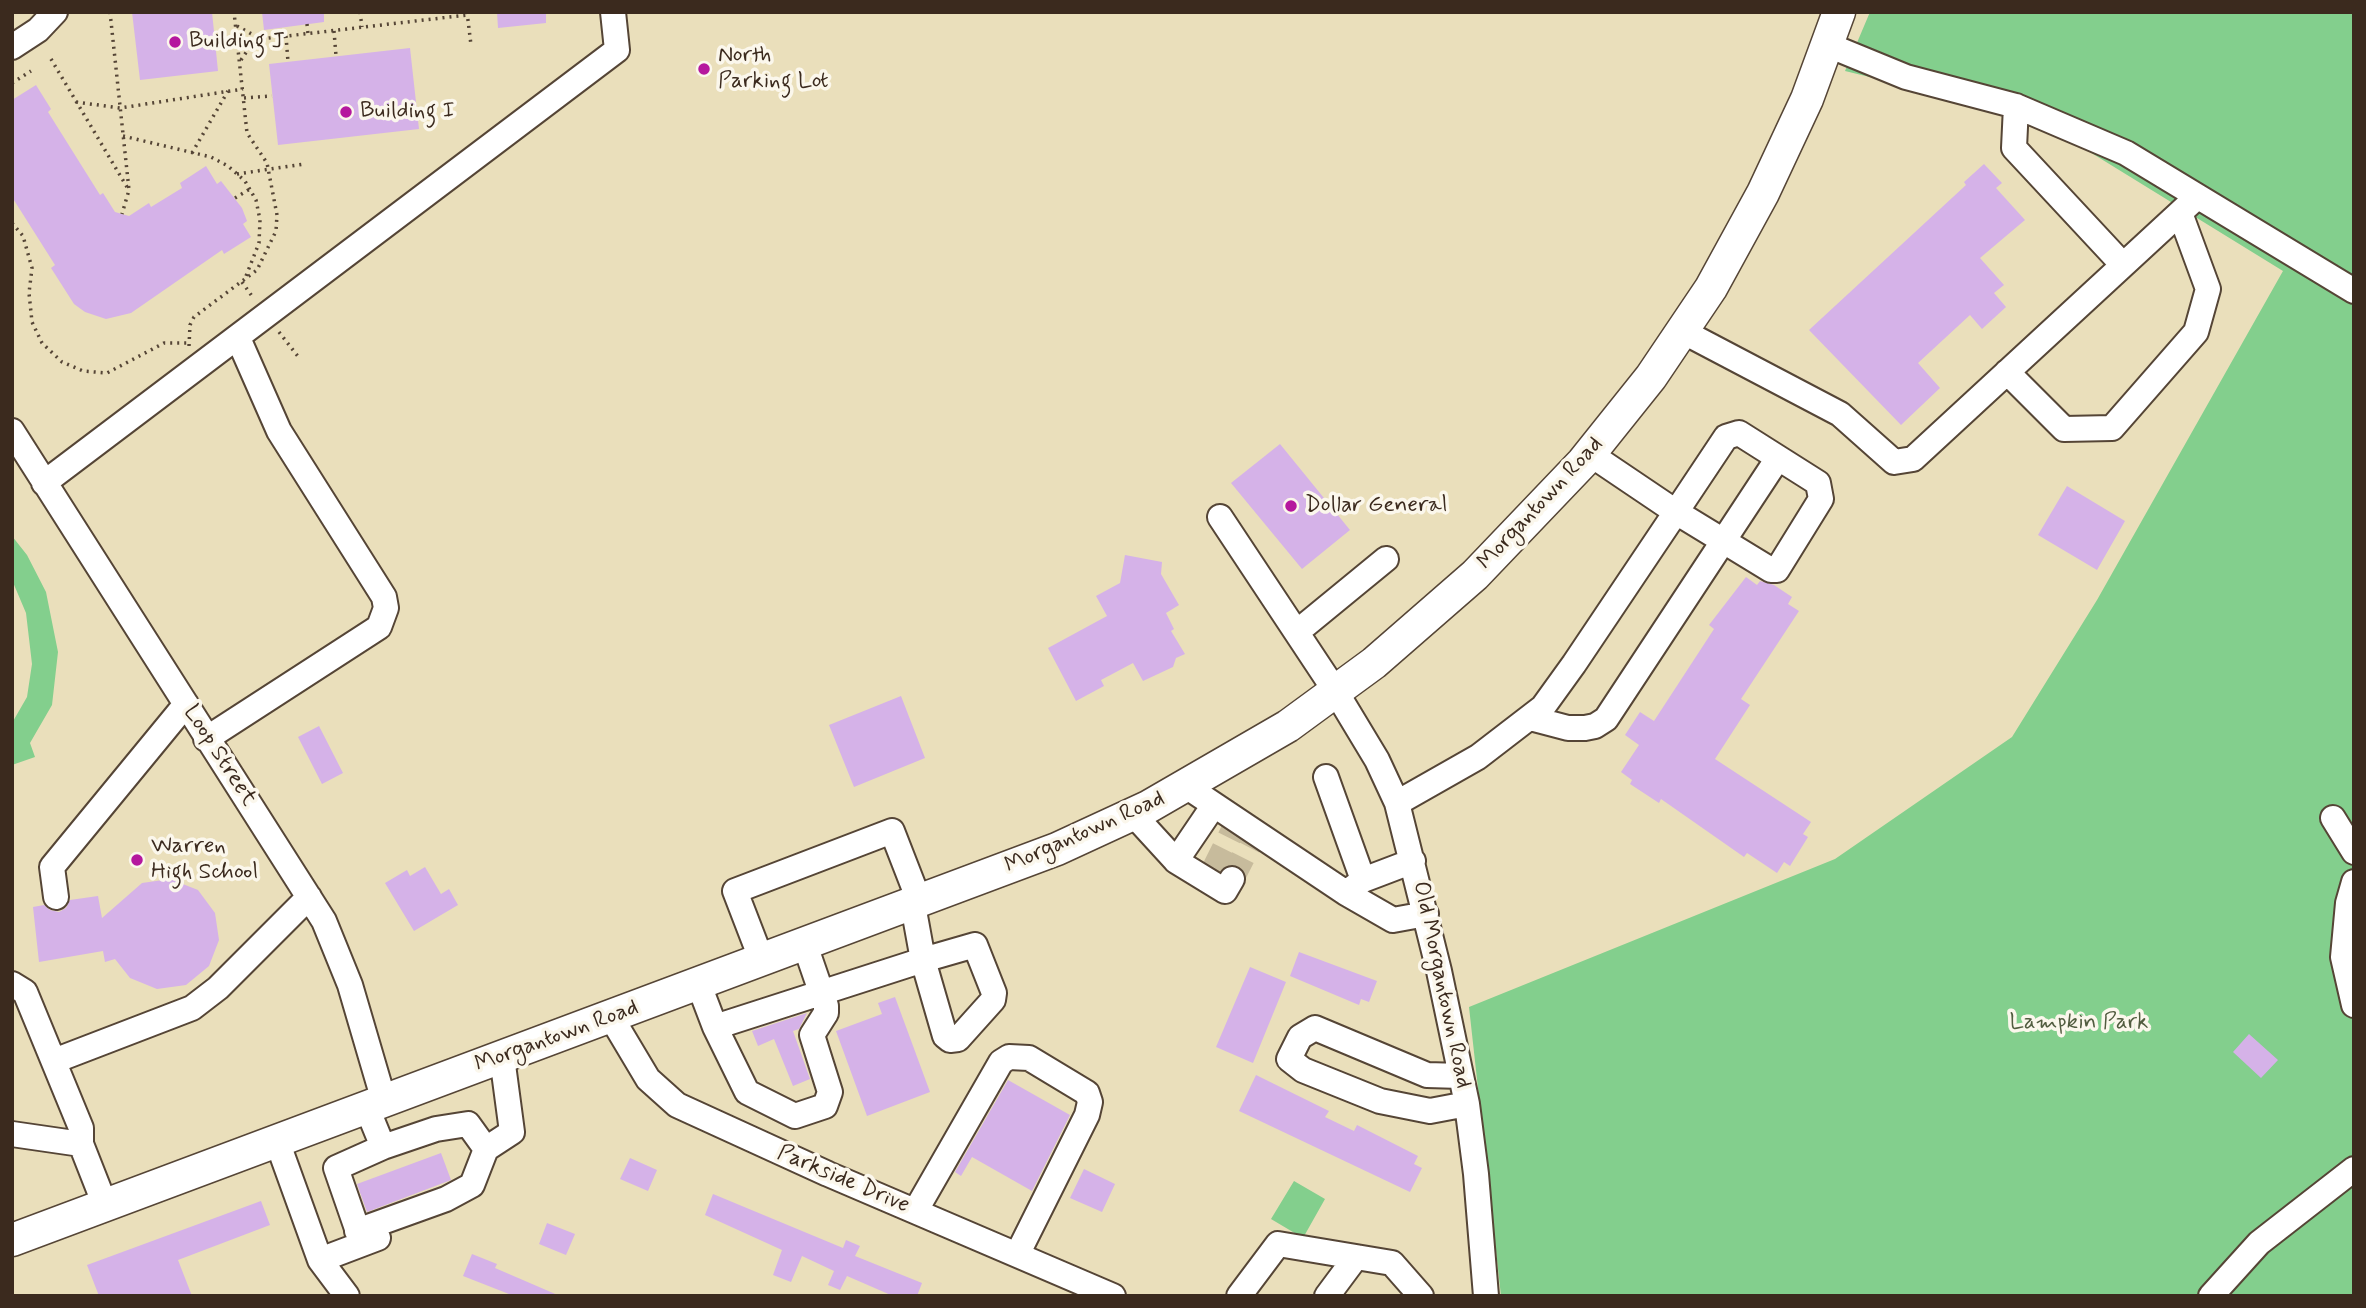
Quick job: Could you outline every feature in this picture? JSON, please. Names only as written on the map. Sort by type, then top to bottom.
[{"type":"main road","name":"Morgantown Road","points":[[12,1240],[916,904],[1057,849],[1133,814],[1233,760],[1336,692],[1414,631],[1475,575],[1590,454],[1651,377],[1711,288],[1763,193],[1828,45],[1839,12]]},
{"type":"street","points":[[12,47],[38,30],[55,12]]},
{"type":"street","points":[[44,483],[617,50],[613,12]]},
{"type":"street","points":[[1828,45],[1906,77],[2016,106],[2126,153],[2188,205],[2354,291]]},
{"type":"street","points":[[2016,106],[2014,148],[2123,265]]},
{"type":"street","points":[[1682,331],[1840,414],[1894,462],[1913,459],[2188,205]]},
{"type":"street","points":[[2007,372],[2064,429],[2112,428],[2196,332],[2208,289],[2188,205]]},
{"type":"street","points":[[206,739],[379,627],[386,608],[384,597],[279,431],[238,338]]},
{"type":"street","name":"Loop Street","points":[[12,431],[309,897],[338,952],[350,985],[383,1147]]},
{"type":"street","points":[[1397,803],[1478,757],[1530,718],[1556,690],[1676,512],[1726,437],[1739,433],[1818,484],[1821,499],[1776,570],[1771,570],[1676,512],[1590,454]]},
{"type":"street","points":[[1530,718],[1568,728],[1595,726],[1606,719],[1778,458]]},
{"type":"street","name":"Old Morgantown Road","points":[[1220,517],[1336,692],[1382,770],[1397,803],[1426,914],[1467,1104],[1486,1296]]},
{"type":"street","points":[[1297,632],[1386,559]]},
{"type":"street","points":[[56,897],[52,867],[186,704]]},
{"type":"street","points":[[1326,777],[1354,887]]},
{"type":"street","points":[[1185,786],[1214,804],[1245,831],[1354,887],[1393,920],[1426,914]]},
{"type":"street","points":[[1176,861],[1214,804]]},
{"type":"street","points":[[1133,814],[1176,861],[1217,877]]},
{"type":"street","points":[[2333,818],[2354,852]]},
{"type":"street","points":[[715,1027],[923,960],[916,904],[892,831],[735,891],[762,961]]},
{"type":"street","points":[[1354,887],[1413,861]]},
{"type":"street","points":[[2354,883],[2346,915],[2343,957],[2354,1005]]},
{"type":"street","points":[[54,1061],[192,1008],[218,988],[309,897]]},
{"type":"street","points":[[776,1152],[795,1116],[825,1106],[830,1100],[813,1035],[826,1013],[805,945]]},
{"type":"street","points":[[12,984],[25,992],[81,1128],[81,1144],[105,1205]]},
{"type":"street","points":[[699,985],[715,1027],[747,1092],[795,1116]]},
{"type":"street","name":"Parkside Drive","points":[[611,1017],[648,1079],[666,1097],[689,1112],[1113,1296]]},
{"type":"street","points":[[1461,1076],[1427,1074],[1315,1028],[1300,1037],[1289,1059],[1303,1070],[1380,1101],[1430,1111],[1467,1104]]},
{"type":"street","points":[[916,1210],[1001,1062],[1009,1057],[1029,1058],[1087,1093],[1090,1102],[1087,1115],[1018,1253]]},
{"type":"street","points":[[320,1260],[360,1237],[472,1185],[486,1149],[512,1132],[502,1058]]},
{"type":"street","points":[[360,1237],[336,1168],[383,1147],[436,1129],[468,1125],[486,1149]]},
{"type":"street","points":[[12,1134],[81,1144]]},
{"type":"street","points":[[277,1141],[320,1260],[347,1296]]},
{"type":"street","points":[[2211,1296],[2259,1243],[2354,1169]]},
{"type":"street","points":[[1240,1296],[1278,1244],[1392,1262],[1421,1296]]},
{"type":"street","points":[[1327,1296],[1356,1256]]},
{"type":"path","points":[[110,12],[129,190],[122,214]]},
{"type":"path","points":[[193,354],[188,343],[190,325],[200,310],[242,282],[265,259],[276,231],[277,215],[268,169],[247,134],[234,12]]},
{"type":"path","points":[[360,12],[362,27]]},
{"type":"path","points":[[412,12],[413,21]]},
{"type":"path","points":[[240,64],[249,48],[261,39],[467,14],[471,45]]},
{"type":"path","points":[[307,24],[307,34]]},
{"type":"path","points":[[236,25],[261,39]]},
{"type":"path","points":[[334,31],[336,56]]},
{"type":"path","points":[[286,36],[288,62]]},
{"type":"path","points":[[51,59],[129,190]]},
{"type":"path","points":[[12,83],[31,71]]},
{"type":"path","points":[[76,102],[120,108],[243,89]]},
{"type":"path","points":[[192,153],[228,91]]},
{"type":"path","points":[[244,98],[272,96]]},
{"type":"path","points":[[123,136],[211,157],[237,174],[256,200],[260,220],[259,243],[249,272],[242,282]]},
{"type":"path","points":[[237,174],[304,164]]},
{"type":"path","points":[[235,198],[250,190]]},
{"type":"path","points":[[12,223],[23,236],[32,268],[29,300],[32,322],[42,343],[62,362],[83,371],[107,373],[164,343],[188,343]]},
{"type":"path","points":[[242,282],[259,306]]},
{"type":"path","points":[[274,325],[300,359]]},
{"type":"green space","name":"Lampkin Park","points":[[1870,12],[2354,12],[2354,1296],[1501,1296],[1469,1007],[1835,859],[2012,737],[2097,600],[2283,271],[2046,125],[1973,102],[1845,71]]},
{"type":"green space","points":[[12,536],[27,555],[46,592],[58,652],[52,705],[30,743],[35,757],[12,765],[12,723],[27,697],[32,664],[26,613],[12,580]]},
{"type":"green space","points":[[1294,1181],[1325,1199],[1303,1238],[1271,1219]]},
{"type":"building","name":"Building J","points":[[132,12],[212,12],[218,71],[140,80]]},
{"type":"building","points":[[262,12],[324,12],[324,22],[264,30]]},
{"type":"building","points":[[497,12],[546,12],[546,23],[498,28]]},
{"type":"building","name":"Building I","points":[[410,48],[419,129],[278,145],[269,64]]},
{"type":"building","points":[[36,85],[51,109],[48,112],[100,195],[103,193],[115,212],[129,216],[149,203],[151,207],[182,188],[180,183],[206,166],[217,184],[221,181],[242,208],[247,221],[243,224],[251,237],[224,254],[222,250],[131,313],[106,319],[85,312],[74,304],[51,268],[55,265],[12,197],[12,100]]},
{"type":"building","points":[[1984,164],[2002,183],[1996,188],[2025,220],[1980,258],[2004,285],[1994,293],[2006,307],[1982,329],[1970,315],[1918,363],[1940,388],[1901,425],[1809,330],[1966,185],[1964,182]]},
{"type":"building","name":"Dollar General","points":[[1280,444],[1350,530],[1302,569],[1231,483]]},
{"type":"building","points":[[2067,486],[2125,521],[2097,570],[2038,535]]},
{"type":"building","points":[[1125,555],[1162,562],[1161,574],[1179,605],[1166,613],[1174,629],[1171,631],[1185,654],[1176,658],[1173,667],[1143,681],[1133,663],[1101,680],[1104,686],[1076,701],[1048,648],[1107,616],[1096,596],[1120,583]]},
{"type":"building","points":[[1746,577],[1757,585],[1760,581],[1774,585],[1792,597],[1788,604],[1799,611],[1741,699],[1750,705],[1715,759],[1811,822],[1803,834],[1808,837],[1790,866],[1784,862],[1777,873],[1747,853],[1744,857],[1661,799],[1659,803],[1630,784],[1632,780],[1621,772],[1639,745],[1625,735],[1640,712],[1654,721],[1714,629],[1709,625]]},
{"type":"building","points":[[901,696],[925,758],[854,787],[829,725]]},
{"type":"building","points":[[319,726],[343,773],[322,784],[298,737]]},
{"type":"building","points":[[425,867],[441,894],[449,889],[458,905],[414,931],[385,883],[407,870],[410,876]]},
{"type":"building","points":[[170,879],[198,890],[215,913],[219,940],[209,966],[186,985],[157,989],[130,978],[115,959],[105,962],[103,951],[39,962],[33,907],[44,905],[59,912],[66,908],[70,900],[98,896],[102,918],[142,883]]},
{"type":"building","points":[[1299,952],[1377,981],[1369,1002],[1361,999],[1359,1005],[1290,976]]},
{"type":"building","points":[[1250,967],[1286,982],[1253,1063],[1216,1047]]},
{"type":"building","points":[[895,997],[930,1092],[867,1116],[836,1031],[882,1014],[878,1003]]},
{"type":"building","points":[[807,1013],[799,1029],[793,1031],[810,1079],[793,1086],[774,1039],[758,1046],[752,1031]]},
{"type":"building","points":[[2249,1034],[2278,1060],[2261,1078],[2233,1052]]},
{"type":"building","points":[[1256,1075],[1329,1111],[1325,1117],[1354,1131],[1357,1125],[1418,1156],[1414,1164],[1422,1168],[1410,1192],[1239,1111]]},
{"type":"building","points":[[1008,1080],[1070,1115],[1032,1191],[972,1157],[961,1176],[955,1172]]},
{"type":"building","points":[[441,1153],[451,1180],[367,1212],[357,1184]]},
{"type":"building","points":[[630,1158],[657,1170],[648,1191],[620,1179]]},
{"type":"building","points":[[1084,1169],[1115,1184],[1102,1212],[1070,1198]]},
{"type":"building","points":[[713,1194],[843,1248],[846,1240],[860,1246],[855,1256],[922,1283],[917,1296],[893,1296],[847,1276],[840,1290],[828,1285],[834,1271],[802,1256],[791,1282],[773,1275],[782,1250],[705,1215]]},
{"type":"building","points":[[261,1201],[270,1225],[178,1260],[192,1296],[99,1296],[87,1265]]},
{"type":"building","points":[[547,1223],[575,1234],[566,1255],[539,1244]]},
{"type":"building","points":[[472,1254],[497,1264],[495,1268],[560,1296],[514,1296],[463,1276]]},
{"type":"tunnel","points":[[1213,870],[1233,830]]},
{"type":"tunnel","points":[[1232,879],[1252,840]]},
{"type":"place","name":"Building J","points":[[175,42]]},
{"type":"place","name":"North Parking Lot","points":[[704,69]]},
{"type":"place","name":"Building I","points":[[346,112]]},
{"type":"place","name":"Dollar General","points":[[1291,506]]},
{"type":"place","name":"Warren High School","points":[[137,860]]}]
